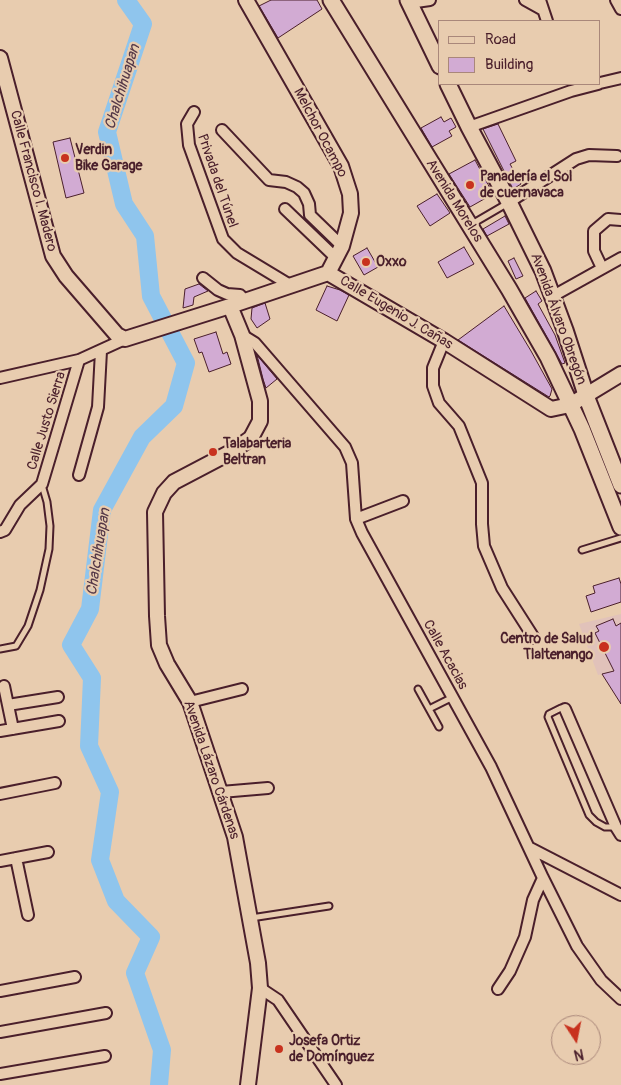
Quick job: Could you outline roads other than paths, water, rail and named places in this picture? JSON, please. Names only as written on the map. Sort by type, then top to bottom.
[{"type":"main road","name":"Avenida Morelos","points":[[330,0],[509,289],[548,357],[582,429],[621,527]]},
{"type":"main road","points":[[409,2],[438,62]]},
{"type":"main road","name":"Avenida Álvaro Obregón","points":[[448,85],[543,271],[586,395],[621,485]]},
{"type":"street","name":"Melchor Ocampo","points":[[246,0],[342,166],[350,194],[351,213],[339,252],[328,273]]},
{"type":"street","points":[[409,2],[430,0]]},
{"type":"street","points":[[525,0],[542,5],[547,20]]},
{"type":"street","points":[[616,0],[621,9]]},
{"type":"street","name":"Calle Francisco I. Madero","points":[[0,58],[53,256],[66,276],[117,335],[125,339]]},
{"type":"street","points":[[601,83],[621,78]]},
{"type":"street","points":[[469,127],[592,85]]},
{"type":"street","name":"Privada del Túnel","points":[[194,112],[187,124],[189,145],[223,240],[237,253],[290,285]]},
{"type":"street","points":[[222,130],[269,180],[286,182],[304,193],[309,204],[310,215],[339,252]]},
{"type":"street","points":[[509,202],[576,158],[589,155],[617,156]]},
{"type":"street","points":[[284,209],[339,252]]},
{"type":"street","points":[[602,268],[594,251],[594,231],[608,219],[621,220]]},
{"type":"street","points":[[553,296],[621,258]]},
{"type":"street","name":"Calle Eugenio J. Cañas","points":[[125,339],[328,273],[551,409],[570,405]]},
{"type":"street","points":[[203,278],[218,290],[227,294],[240,295],[244,301]]},
{"type":"street","name":"Avenida Lázaro Cárdenas","points":[[230,306],[242,335],[260,401],[260,420],[250,438],[233,450],[174,482],[164,493],[156,512],[157,616],[159,645],[167,664],[190,702],[235,837],[250,918],[260,988],[248,1085]]},
{"type":"street","name":"Calle Acacias","points":[[242,335],[255,343],[345,447],[352,464],[356,519],[362,533],[492,767],[543,878],[577,946],[601,980],[621,999]]},
{"type":"street","points":[[0,378],[79,360],[125,339]]},
{"type":"street","points":[[444,342],[433,368],[434,386],[439,404],[459,426],[482,483],[484,546],[502,588],[534,638]]},
{"type":"street","points":[[79,475],[98,407],[102,351]]},
{"type":"street","name":"Calle Justo Sierra","points":[[0,532],[5,530],[20,505],[42,484],[79,360]]},
{"type":"street","points":[[570,405],[621,374]]},
{"type":"street","points":[[356,519],[403,501]]},
{"type":"street","points":[[4,686],[13,729]]},
{"type":"street","points":[[190,702],[242,689]]},
{"type":"street","points":[[8,705],[58,697]]},
{"type":"street","points":[[565,709],[619,831]]},
{"type":"street","points":[[0,731],[60,721]]},
{"type":"street","points":[[0,794],[55,783]]},
{"type":"street","points":[[221,792],[268,788]]},
{"type":"street","points":[[530,848],[621,895]]},
{"type":"street","points":[[0,861],[48,852]]},
{"type":"street","points":[[16,858],[28,915]]},
{"type":"street","points":[[498,990],[510,971],[525,937],[533,900],[543,878]]},
{"type":"street","points":[[0,991],[75,977]]},
{"type":"street","points":[[260,988],[278,1000],[336,1085]]},
{"type":"street","points":[[0,1032],[106,1013]]},
{"type":"street","points":[[0,1074],[104,1056]]},
{"type":"lane","points":[[469,226],[509,202]]},
{"type":"lane","points":[[0,649],[16,646],[28,626],[40,590],[50,549],[50,526],[47,502],[42,484]]},
{"type":"lane","points":[[582,550],[621,538]]},
{"type":"lane","points":[[418,689],[438,727]]},
{"type":"lane","points":[[429,709],[453,697]]},
{"type":"lane","points":[[565,709],[561,708],[549,714],[548,717],[589,815],[605,827],[619,831]]},
{"type":"lane","points":[[250,918],[329,906]]},
{"type":"waterway","name":"Chalchihuapan","points":[[126,0],[143,24],[107,132],[124,204],[145,236],[151,296],[186,363],[174,406],[142,437],[102,510],[90,609],[71,645],[92,678],[89,746],[110,792],[100,860],[116,901],[151,937],[135,973],[162,1050],[159,1085]]},
{"type":"place","name":"Verdin Bike Garage","points":[[65,158]]},
{"type":"place","name":"Panadería el Sol de cuernavaca","points":[[470,185]]},
{"type":"place","name":"Oxxo","points":[[366,262]]},
{"type":"place","name":"Talabarteria Beltran","points":[[213,452]]},
{"type":"place","name":"Centro de Salud Tlaltenango","points":[[604,647]]},
{"type":"place","name":"Josefa Ortiz de Domínguez","points":[[279,1049]]}]
